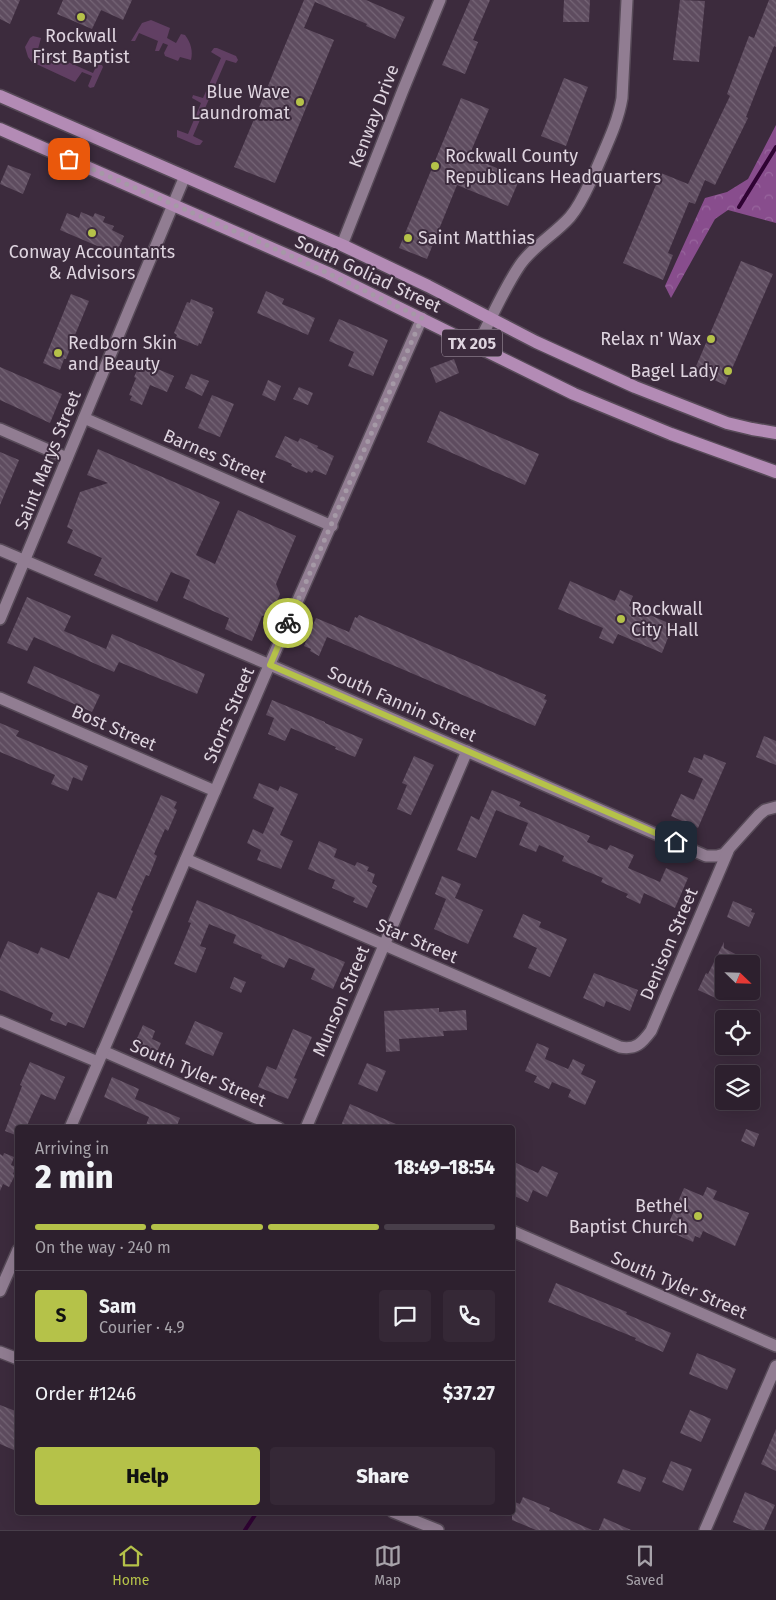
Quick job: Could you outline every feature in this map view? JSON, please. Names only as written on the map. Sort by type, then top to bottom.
[{"type":"main road","name":"South Goliad Street","points":[[0,96],[342,245],[570,358],[658,397],[752,430],[776,433]]},
{"type":"main road","name":"South Goliad Street","points":[[0,129],[320,269],[598,405],[696,444],[776,472]]},
{"type":"street","name":"Kenway Drive","points":[[342,245],[440,0]]},
{"type":"street","points":[[477,346],[521,264],[577,208],[609,139],[618,116],[622,98],[627,0]]},
{"type":"street","name":"Saint Marys Street","points":[[0,619],[185,176]]},
{"type":"street","name":"Storrs Street","points":[[71,1125],[422,318]]},
{"type":"street","name":"Barnes Street","points":[[84,418],[332,526]]},
{"type":"street","points":[[0,429],[67,458]]},
{"type":"street","name":"South Fannin Street","points":[[0,550],[270,665],[706,856],[717,856],[728,851]]},
{"type":"street","name":"Bost Street","points":[[0,698],[215,791]]},
{"type":"street","name":"Munson Street","points":[[307,1125],[466,751]]},
{"type":"street","points":[[728,851],[759,815],[765,810],[776,807]]},
{"type":"street","name":"Denison Street","points":[[637,1046],[651,1031],[728,851]]},
{"type":"street","name":"Star Street","points":[[186,859],[620,1047],[628,1049],[637,1046]]},
{"type":"street","name":"South Tyler Street","points":[[0,1021],[100,1057],[271,1125]]},
{"type":"street","name":"South Tyler Street","points":[[515,1232],[776,1346]]},
{"type":"street","points":[[0,1291],[15,1257]]},
{"type":"street","points":[[0,1352],[15,1358]]},
{"type":"street","points":[[705,1530],[776,1366]]},
{"type":"street","points":[[397,1515],[412,1525],[438,1530]]},
{"type":"shaded area","points":[[151,20],[170,28],[167,38],[176,43],[181,34],[185,35],[191,47],[191,60],[180,57],[178,61],[165,56],[164,53],[168,45],[163,43],[159,51],[155,51],[158,41],[139,33],[135,41],[131,41],[142,23]]},
{"type":"shaded area","points":[[33,36],[41,38],[38,49],[93,73],[97,65],[102,65],[103,67],[94,87],[90,88],[88,86],[92,76],[82,72],[75,82],[32,62],[28,57],[25,47]]},
{"type":"shaded area","points":[[214,48],[236,56],[238,60],[236,63],[226,60],[193,136],[203,141],[200,145],[196,145],[177,137],[177,130],[188,134],[201,103],[192,98],[193,95],[203,98],[221,58],[211,52]]},
{"type":"green space","points":[[776,125],[776,223],[728,210],[715,219],[671,298],[665,286],[705,198],[727,192],[748,179]]},
{"type":"building","name":"Rockwall First Baptist","points":[[0,0],[20,0],[10,24],[0,19]]},
{"type":"building","name":"Rockwall First Baptist","points":[[63,0],[132,0],[123,20],[101,10],[92,29],[57,14]]},
{"type":"building","points":[[304,0],[366,0],[405,17],[395,39],[366,26],[367,24],[315,2],[304,28],[334,40],[275,183],[234,167]]},
{"type":"building","points":[[470,0],[490,0],[473,40],[478,42],[465,74],[442,65]]},
{"type":"building","points":[[564,0],[590,0],[589,22],[563,22]]},
{"type":"building","points":[[680,0],[705,1],[699,62],[673,60]]},
{"type":"building","points":[[769,0],[776,0],[776,47],[774,46],[746,117],[748,118],[715,185],[705,180],[695,204],[689,202],[668,253],[673,255],[663,280],[623,263],[661,173],[688,184],[730,96],[727,94],[749,36],[754,38]]},
{"type":"building","points":[[564,78],[588,87],[566,146],[541,136]]},
{"type":"building","points":[[461,98],[489,109],[469,156],[520,178],[508,206],[457,185],[427,259],[399,248]]},
{"type":"building","points":[[8,165],[31,174],[23,194],[0,184]]},
{"type":"building","name":"Conway Accountants & Advisors","points":[[81,212],[93,217],[95,213],[105,217],[103,222],[114,226],[112,230],[124,236],[116,254],[60,230],[67,213],[79,218]]},
{"type":"building","points":[[741,261],[773,274],[725,385],[694,371]]},
{"type":"building","points":[[266,291],[284,299],[282,304],[315,318],[308,335],[257,313]]},
{"type":"building","points":[[71,294],[89,301],[60,370],[43,363]]},
{"type":"building","points":[[191,299],[213,308],[212,311],[214,312],[201,344],[199,343],[198,346],[176,337],[177,335],[174,333],[187,302],[190,303]]},
{"type":"building","points":[[339,319],[388,340],[373,376],[348,366],[354,352],[329,341]]},
{"type":"building","points":[[454,359],[459,373],[436,383],[430,368]]},
{"type":"building","points":[[146,364],[174,376],[167,392],[150,385],[142,405],[130,400],[132,396],[129,395],[139,366],[144,368]]},
{"type":"building","points":[[0,367],[62,394],[50,423],[0,400]]},
{"type":"building","points":[[191,374],[209,381],[202,396],[185,388]]},
{"type":"building","points":[[268,380],[281,386],[275,401],[262,395]]},
{"type":"building","points":[[299,387],[313,393],[308,405],[293,399]]},
{"type":"building","points":[[212,395],[234,404],[220,437],[198,428]]},
{"type":"building","points":[[440,411],[539,454],[525,485],[427,442]]},
{"type":"building","points":[[285,436],[298,442],[300,438],[334,456],[326,475],[314,470],[312,473],[308,471],[307,473],[275,457]]},
{"type":"building","points":[[98,449],[220,502],[196,555],[215,564],[238,510],[296,536],[276,584],[280,594],[272,613],[262,616],[252,641],[225,629],[229,618],[183,598],[190,580],[171,572],[157,602],[94,575],[102,558],[67,543],[73,530],[67,527],[80,492],[108,483],[87,475]]},
{"type":"building","points":[[0,452],[19,460],[0,505]]},
{"type":"building","name":"Rockwall City Hall","points":[[570,581],[615,601],[620,590],[633,596],[629,606],[673,625],[662,653],[618,634],[613,644],[599,638],[603,628],[558,609]]},
{"type":"building","points":[[27,597],[71,616],[64,631],[106,649],[112,634],[205,674],[197,694],[119,662],[114,672],[34,637],[27,651],[7,643]]},
{"type":"building","points":[[359,615],[546,695],[544,699],[547,700],[535,726],[327,637],[319,656],[304,646],[316,618],[349,632],[355,617],[357,618]]},
{"type":"building","points":[[34,666],[100,695],[92,712],[27,683]]},
{"type":"building","points":[[272,700],[363,739],[355,757],[291,728],[285,741],[268,734],[274,718],[266,715]]},
{"type":"building","points":[[0,723],[19,731],[16,736],[88,766],[82,781],[73,777],[68,791],[51,784],[55,775],[0,752]]},
{"type":"building","points":[[764,736],[776,741],[776,765],[756,757]]},
{"type":"building","points":[[704,754],[726,763],[698,828],[671,816],[681,794],[694,800],[703,779],[688,772],[694,757],[702,760]]},
{"type":"building","points":[[414,756],[434,765],[411,815],[397,809],[407,785],[402,783]]},
{"type":"building","points":[[259,783],[278,791],[280,786],[298,794],[280,835],[293,841],[281,869],[257,860],[261,850],[247,843],[253,829],[263,834],[274,808],[253,798]]},
{"type":"building","points":[[492,790],[521,802],[519,806],[590,836],[587,842],[607,850],[610,845],[634,855],[628,868],[660,882],[666,868],[688,878],[675,908],[644,893],[640,904],[626,897],[628,894],[601,882],[603,878],[562,861],[564,856],[539,845],[536,852],[519,845],[528,823],[496,810],[476,858],[457,850],[471,816],[479,820]]},
{"type":"building","points":[[161,795],[177,802],[174,808],[177,810],[168,831],[165,829],[154,854],[157,856],[149,876],[146,875],[131,910],[133,911],[84,1028],[68,1022],[66,1026],[50,1020],[53,1013],[0,990],[0,959],[8,941],[38,954],[41,947],[69,959],[98,892],[116,899]]},
{"type":"building","points":[[319,841],[337,849],[334,857],[355,866],[357,862],[369,867],[367,871],[375,874],[372,883],[377,886],[367,908],[353,902],[355,898],[332,888],[335,880],[308,869]]},
{"type":"building","points":[[442,876],[461,884],[455,898],[483,910],[468,944],[434,929],[446,899],[435,894]]},
{"type":"building","points":[[197,900],[345,962],[333,989],[311,979],[315,969],[289,958],[284,968],[261,958],[262,955],[233,943],[236,935],[209,924],[200,946],[206,948],[196,973],[174,964],[191,923],[188,922]]},
{"type":"building","points":[[733,901],[752,909],[751,912],[755,913],[749,927],[727,917]]},
{"type":"building","points":[[523,914],[541,922],[539,927],[567,939],[550,977],[528,968],[537,948],[513,937]]},
{"type":"building","points":[[724,942],[724,948],[737,955],[718,955]]},
{"type":"building","points":[[715,960],[715,998],[698,990],[706,973],[708,974]]},
{"type":"building","points":[[594,973],[638,990],[630,1011],[606,1001],[604,1007],[583,998]]},
{"type":"building","points":[[234,977],[246,982],[241,993],[230,988]]},
{"type":"building","points":[[439,1008],[439,1012],[466,1010],[467,1030],[443,1031],[444,1036],[399,1039],[400,1051],[386,1052],[384,1011]]},
{"type":"building","points":[[195,1021],[223,1033],[213,1056],[185,1044]]},
{"type":"building","points":[[143,1025],[155,1031],[152,1039],[161,1043],[156,1054],[134,1045]]},
{"type":"building","points":[[293,1029],[312,1037],[294,1078],[297,1079],[288,1099],[258,1087],[267,1066],[276,1070]]},
{"type":"building","points":[[537,1043],[549,1048],[545,1059],[568,1069],[573,1059],[585,1065],[581,1074],[596,1081],[585,1105],[568,1097],[571,1090],[552,1082],[549,1089],[534,1082],[537,1076],[525,1071]]},
{"type":"building","points":[[30,1062],[65,1077],[55,1100],[41,1094],[27,1125],[15,1125],[15,1135],[5,1131],[22,1086],[20,1085]]},
{"type":"building","points":[[367,1063],[386,1071],[377,1092],[358,1084]]},
{"type":"building","points":[[112,1077],[139,1089],[135,1099],[180,1118],[177,1125],[146,1125],[149,1117],[104,1097]]},
{"type":"building","points":[[350,1104],[398,1125],[365,1124],[341,1125]]},
{"type":"building","points":[[746,1129],[759,1134],[754,1147],[741,1141]]},
{"type":"building","points":[[4,1153],[14,1157],[11,1165],[15,1167],[13,1174],[15,1175],[9,1187],[3,1184],[0,1191],[0,1154],[3,1156]]},
{"type":"building","points":[[515,1162],[538,1173],[542,1166],[558,1173],[547,1197],[533,1190],[528,1202],[515,1196]]},
{"type":"building","name":"Bethel Baptist Church","points":[[707,1187],[717,1191],[713,1199],[749,1213],[735,1246],[703,1231],[700,1238],[695,1236],[693,1242],[668,1231],[669,1228],[667,1227],[684,1188],[703,1196]]},
{"type":"building","points":[[556,1283],[627,1312],[626,1314],[671,1333],[663,1352],[635,1340],[636,1338],[548,1302]]},
{"type":"building","points":[[697,1353],[736,1369],[727,1390],[689,1374]]},
{"type":"building","points":[[0,1405],[15,1411],[15,1448],[14,1450],[0,1444]]},
{"type":"building","points":[[690,1410],[711,1419],[701,1442],[680,1433]]},
{"type":"building","points":[[776,1429],[776,1471],[761,1464]]},
{"type":"building","points":[[671,1461],[692,1469],[683,1491],[662,1482]]},
{"type":"building","points":[[623,1469],[646,1478],[640,1492],[617,1483]]},
{"type":"building","points":[[745,1492],[775,1505],[764,1530],[752,1530],[733,1522]]},
{"type":"building","points":[[523,1497],[550,1508],[549,1511],[592,1530],[536,1530],[512,1520],[512,1515],[515,1515],[515,1502],[520,1504]]},
{"type":"building","points":[[604,1518],[631,1530],[599,1530]]},
{"type":"waterway","points":[[739,207],[776,147]]},
{"type":"waterway","points":[[245,1530],[255,1515]]},
{"type":"way so far","points":[[69,159],[296,258],[422,318],[288,623]]},
{"type":"place","name":"Rockwall First Baptist","points":[[81,17]]},
{"type":"place","name":"Blue Wave Laundromat","points":[[300,102]]},
{"type":"place","name":"Rockwall County Republicans Headquarters","points":[[435,166]]},
{"type":"place","name":"Conway Accountants & Advisors","points":[[92,233]]},
{"type":"place","name":"Saint Matthias","points":[[408,238]]},
{"type":"place","name":"Relax n' Wax","points":[[711,339]]},
{"type":"place","name":"Redborn Skin and Beauty","points":[[58,353]]},
{"type":"place","name":"Bagel Lady","points":[[728,371]]},
{"type":"place","name":"Rockwall City Hall","points":[[621,619]]},
{"type":"place","name":"Bethel Baptist Church","points":[[698,1216]]},
{"type":"route","points":[[288,623],[270,665],[676,842]]}]
